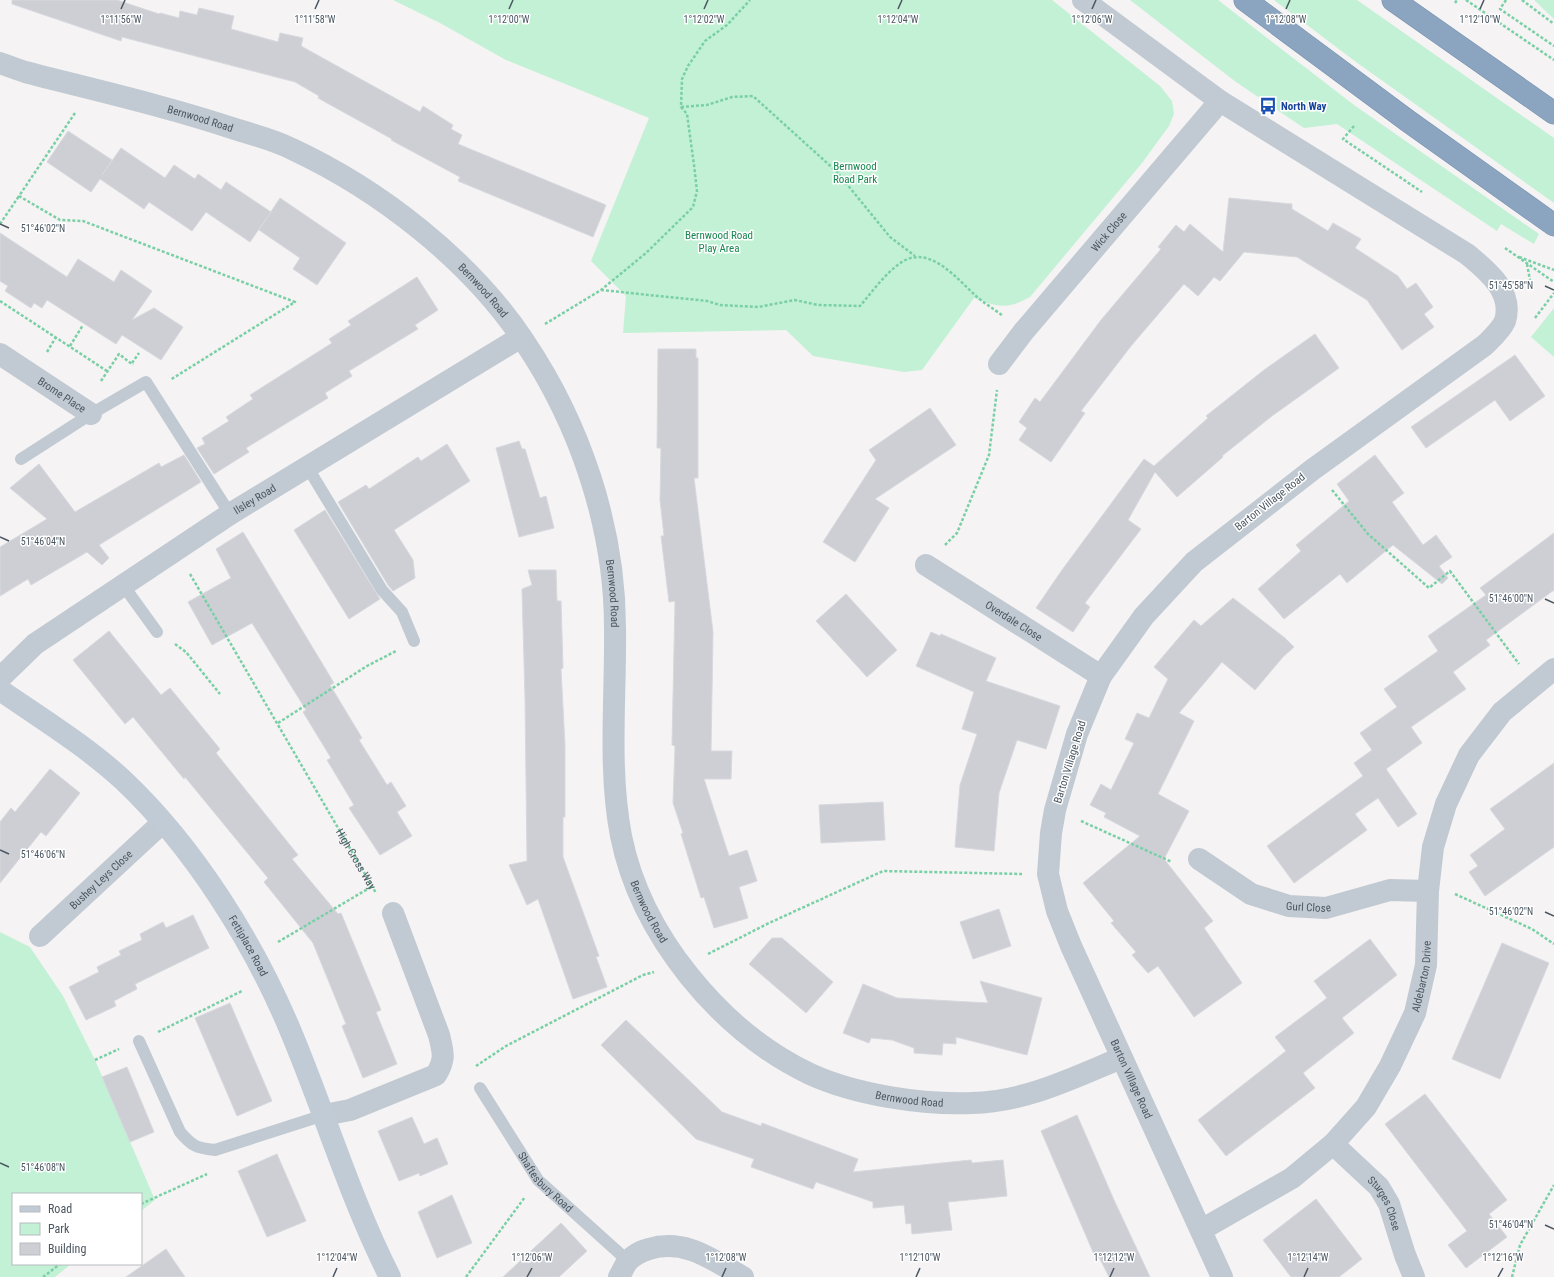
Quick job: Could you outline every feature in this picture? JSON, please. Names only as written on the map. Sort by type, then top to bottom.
[{"type":"highway","points":[[1245,0],[1414,126],[1554,226]]},
{"type":"highway","points":[[1393,0],[1554,113]]},
{"type":"street","points":[[1083,0],[1220,101]]},
{"type":"street","name":"Bernwood Road","points":[[0,63],[25,72],[208,120],[290,148],[364,188],[425,235],[481,285],[521,337],[554,388],[583,456],[602,517],[616,622],[613,756],[615,800],[622,841],[634,880],[654,924],[680,964],[718,1008],[764,1047],[812,1074],[865,1092],[916,1102],[975,1104],[1019,1097],[1060,1083],[1121,1058]]},
{"type":"street","name":"Barton Village Road","points":[[1220,101],[1467,254],[1487,271],[1502,288],[1506,304],[1505,320],[1498,332],[1485,345],[1312,470],[1194,562],[1144,616],[1101,676],[1076,734],[1055,810],[1051,833],[1048,874],[1058,910],[1071,946],[1222,1277]]},
{"type":"street","name":"Wick Close","points":[[999,364],[1024,331],[1220,101]]},
{"type":"street","name":"Ilsley Road","points":[[0,678],[35,644],[230,514],[308,468],[521,337]]},
{"type":"street","name":"Brome Place","points":[[0,354],[91,414]]},
{"type":"street","name":"Overdale Close","points":[[926,565],[1101,676]]},
{"type":"street","name":"Aldebarton Drive","points":[[1201,1230],[1292,1178],[1333,1144],[1366,1107],[1390,1066],[1415,1013],[1426,965],[1428,891],[1433,847],[1446,804],[1469,755],[1502,712],[1554,669]]},
{"type":"street","name":"Fettiplace Road","points":[[0,690],[78,744],[123,781],[162,823],[202,872],[255,955],[268,979],[324,1115],[350,1189],[390,1277]]},
{"type":"street","name":"Bushey Leys Close","points":[[40,936],[162,823]]},
{"type":"street","name":"Gurl Close","points":[[1199,859],[1251,894],[1289,906],[1326,908],[1351,903],[1390,890],[1428,891]]},
{"type":"street","points":[[324,1115],[350,1110],[436,1075],[442,1064],[444,1056],[439,1035],[393,913]]},
{"type":"street","name":"Sturges Close","points":[[1333,1144],[1379,1187],[1389,1204],[1405,1255],[1414,1277]]},
{"type":"street","name":"Shaftesbury Road","points":[[623,1269],[640,1252],[655,1247],[674,1245],[692,1249],[743,1277]]},
{"type":"lane","name":"Brome Place","points":[[91,414],[150,386]]},
{"type":"lane","points":[[150,386],[230,514]]},
{"type":"lane","points":[[21,459],[91,414]]},
{"type":"lane","points":[[308,468],[382,590],[402,612],[414,641]]},
{"type":"lane","points":[[123,585],[157,632]]},
{"type":"lane","points":[[139,1041],[180,1132],[190,1144],[202,1149],[215,1150],[324,1115]]},
{"type":"lane","name":"Shaftesbury Road","points":[[480,1088],[538,1180],[623,1269]]},
{"type":"path","points":[[521,337],[600,290],[646,253],[693,207],[696,191],[694,165],[687,114],[682,107],[682,79],[688,66],[705,41],[727,25],[750,0]]},
{"type":"path","points":[[1466,0],[1554,60]]},
{"type":"path","points":[[1506,0],[1500,8],[1554,46]]},
{"type":"path","points":[[1522,0],[1554,24]]},
{"type":"path","points":[[682,107],[708,105],[732,97],[752,96],[837,172],[890,237],[914,256],[932,260],[949,270],[977,297],[1024,331]]},
{"type":"path","points":[[0,224],[66,127]]},
{"type":"path","points":[[19,196],[60,220],[83,221],[295,302],[150,386]]},
{"type":"path","points":[[1499,245],[1554,282]]},
{"type":"path","points":[[1515,255],[1554,270]]},
{"type":"path","points":[[600,290],[707,301],[720,305],[758,307],[795,300],[818,305],[860,306],[900,263],[914,256]]},
{"type":"path","points":[[0,301],[107,371]]},
{"type":"path","points":[[70,346],[83,326]]},
{"type":"path","points":[[131,364],[139,353]]},
{"type":"path","points":[[926,565],[957,533],[990,456],[999,364]]},
{"type":"path","points":[[1312,470],[1368,534],[1429,588],[1450,571],[1534,684]]},
{"type":"path","name":"High Cross Way","points":[[176,550],[371,887],[393,913]]},
{"type":"path","points":[[157,632],[186,652],[220,694]]},
{"type":"path","points":[[278,724],[367,666],[414,641]]},
{"type":"path","points":[[1055,810],[1176,863],[1199,859]]},
{"type":"path","points":[[474,1067],[506,1046],[643,975],[711,953],[769,923],[883,871],[1048,874]]},
{"type":"path","points":[[255,955],[371,887]]},
{"type":"path","points":[[1428,891],[1454,894],[1532,929],[1554,944]]},
{"type":"path","points":[[95,1060],[139,1041],[268,979]]},
{"type":"path","points":[[142,1204],[207,1174]]},
{"type":"path","points":[[1512,1277],[1520,1245],[1554,1185]]},
{"type":"path","points":[[466,1277],[520,1203]]},
{"type":"path","points":[[43,1277],[59,1265]]},
{"type":"green space","name":"Bernwood Road Park","points":[[393,0],[1052,0],[1160,86],[1172,101],[1174,114],[1169,126],[1142,163],[1030,297],[1014,304],[1002,306],[974,298],[922,370],[904,372],[813,356],[786,330],[623,333],[626,296],[591,261],[649,118],[506,60],[440,23]]},
{"type":"green space","points":[[1130,0],[1218,0],[1354,105],[1539,234],[1534,244],[1501,224],[1497,231],[1337,124],[1304,128],[1236,82]]},
{"type":"green space","points":[[1274,0],[1357,0],[1554,138],[1554,203],[1356,62]]},
{"type":"green space","points":[[1534,0],[1554,0],[1554,19]]},
{"type":"green space","points":[[1554,308],[1554,357],[1531,337]]},
{"type":"green space","points":[[0,932],[30,947],[63,996],[95,1060],[155,1200],[142,1210],[142,1193],[12,1193],[12,1265],[70,1265],[55,1277],[0,1277]]},
{"type":"building","points":[[12,0],[117,0],[159,14],[179,18],[180,11],[197,15],[199,8],[234,16],[231,29],[278,42],[280,33],[303,38],[301,46],[420,112],[423,106],[453,125],[451,129],[462,135],[458,144],[606,205],[593,237],[458,181],[460,177],[391,140],[392,139],[318,98],[319,96],[295,82],[122,37],[121,41],[12,4]]},
{"type":"building","points":[[68,131],[112,160],[102,175],[121,148],[165,178],[174,165],[195,179],[198,174],[221,190],[226,182],[271,212],[250,242],[206,212],[192,231],[149,202],[144,209],[100,179],[91,192],[47,162]]},
{"type":"building","points":[[280,198],[346,243],[317,285],[293,269],[300,258],[259,230]]},
{"type":"building","points":[[1229,198],[1292,204],[1292,209],[1328,231],[1333,223],[1361,239],[1355,248],[1398,276],[1407,289],[1416,283],[1433,307],[1424,314],[1434,327],[1402,350],[1367,300],[1297,257],[1244,252],[1220,281],[1214,277],[1198,296],[1184,284],[1131,346],[1081,411],[1085,413],[1051,462],[1019,440],[1027,428],[1019,422],[1035,398],[1040,402],[1101,320],[1161,249],[1158,247],[1176,225],[1184,232],[1190,224],[1223,252]]},
{"type":"building","points":[[0,233],[67,277],[78,259],[114,282],[121,270],[152,291],[132,320],[154,308],[183,327],[161,360],[122,335],[116,344],[47,300],[42,308],[34,303],[31,308],[5,291],[8,286],[0,281]]},
{"type":"building","points":[[417,277],[438,310],[415,325],[418,329],[349,371],[352,376],[325,393],[328,398],[246,448],[249,452],[214,474],[197,448],[205,444],[202,438],[229,421],[226,417],[253,399],[250,395],[332,343],[329,339],[351,325],[348,321]]},
{"type":"building","points":[[1315,334],[1339,368],[1272,416],[1222,456],[1223,457],[1177,497],[1155,472],[1128,520],[1141,529],[1085,603],[1090,607],[1073,632],[1036,608],[1062,570],[1144,459],[1154,466],[1208,418],[1206,416],[1264,370]]},
{"type":"building","points":[[658,349],[696,349],[696,358],[698,358],[698,478],[694,478],[713,632],[711,751],[732,751],[731,779],[704,779],[729,856],[747,850],[757,881],[739,887],[748,918],[714,928],[704,897],[701,898],[673,803],[675,746],[672,745],[675,601],[669,602],[661,536],[664,536],[660,500],[661,448],[657,448]]},
{"type":"building","points":[[1515,355],[1545,396],[1510,421],[1495,400],[1426,448],[1411,427]]},
{"type":"building","points":[[930,408],[956,445],[875,499],[889,508],[855,562],[823,542],[876,460],[869,450]]},
{"type":"building","points":[[519,441],[522,449],[525,449],[540,498],[546,496],[554,528],[519,537],[496,448]]},
{"type":"building","points":[[447,444],[470,481],[394,530],[413,560],[415,578],[393,591],[338,502],[366,485],[369,489],[418,457],[421,461]]},
{"type":"building","points":[[184,455],[201,482],[99,545],[109,558],[102,565],[87,552],[31,585],[28,579],[0,596],[0,547],[47,519],[10,488],[39,464],[75,512],[159,463],[161,467]]},
{"type":"building","points":[[1375,455],[1404,493],[1392,502],[1423,545],[1436,535],[1452,557],[1439,566],[1448,578],[1442,584],[1393,545],[1347,583],[1340,574],[1284,619],[1258,589],[1301,551],[1296,545],[1349,501],[1337,484]]},
{"type":"building","points":[[325,510],[380,599],[349,619],[294,530]]},
{"type":"building","points":[[243,532],[334,683],[330,685],[362,738],[359,740],[387,785],[391,782],[406,806],[397,812],[412,836],[380,855],[349,808],[354,805],[327,760],[331,758],[303,712],[306,710],[252,623],[212,645],[188,602],[231,578],[216,549]]},
{"type":"building","points":[[1554,533],[1554,590],[1486,640],[1490,645],[1453,672],[1466,689],[1411,727],[1422,743],[1386,769],[1417,814],[1398,827],[1378,798],[1355,814],[1367,830],[1294,883],[1267,846],[1363,776],[1354,763],[1372,750],[1360,733],[1397,707],[1384,689],[1438,651],[1428,636],[1486,595],[1480,588]]},
{"type":"building","points":[[528,570],[556,570],[557,601],[561,601],[563,668],[561,669],[565,746],[565,817],[563,817],[563,857],[599,956],[596,957],[607,987],[573,999],[538,899],[527,905],[509,865],[527,861],[522,589],[532,585]]},
{"type":"building","points":[[846,594],[897,650],[867,677],[816,621]]},
{"type":"building","points":[[1233,598],[1285,638],[1294,647],[1283,657],[1255,690],[1222,662],[1179,713],[1194,721],[1158,794],[1189,811],[1164,859],[1213,921],[1204,928],[1242,983],[1194,1017],[1158,966],[1148,973],[1132,955],[1136,952],[1111,923],[1114,921],[1083,883],[1140,836],[1104,817],[1106,813],[1090,805],[1101,784],[1111,790],[1134,743],[1125,739],[1137,713],[1149,718],[1168,679],[1154,667],[1194,620],[1201,626]]},
{"type":"building","points":[[109,631],[161,695],[170,688],[220,749],[216,753],[298,855],[292,859],[338,914],[341,913],[381,1010],[376,1012],[397,1064],[363,1078],[342,1026],[346,1024],[313,943],[264,882],[268,878],[185,777],[184,779],[133,717],[125,724],[73,660]]},
{"type":"building","points":[[931,632],[940,636],[941,634],[996,658],[986,681],[1060,706],[1046,749],[1017,740],[999,793],[994,851],[955,847],[960,785],[977,734],[962,729],[974,692],[916,666]]},
{"type":"building","points":[[1554,763],[1554,847],[1485,896],[1469,872],[1478,866],[1470,855],[1505,829],[1490,809]]},
{"type":"building","points":[[50,769],[80,793],[46,836],[41,832],[0,883],[0,822],[11,808],[15,812]]},
{"type":"building","points":[[883,802],[885,840],[821,843],[819,805]]},
{"type":"building","points":[[999,909],[1011,946],[973,959],[960,922]]},
{"type":"building","points":[[193,915],[209,948],[135,984],[137,989],[114,1001],[116,1006],[86,1020],[69,987],[99,972],[97,967],[121,955],[119,951],[142,940],[140,934],[163,922],[166,928]]},
{"type":"building","points":[[772,938],[782,938],[833,982],[806,1013],[749,964]]},
{"type":"building","points":[[1370,939],[1397,975],[1342,1018],[1354,1033],[1303,1073],[1315,1088],[1226,1156],[1198,1120],[1286,1051],[1275,1037],[1327,998],[1314,981]]},
{"type":"building","points":[[1502,943],[1549,963],[1500,1079],[1452,1059]]},
{"type":"building","points":[[980,981],[1042,998],[1027,1055],[956,1037],[956,1044],[943,1043],[942,1055],[914,1053],[914,1048],[892,1040],[871,1038],[869,1043],[843,1033],[863,984],[897,998],[988,1003]]},
{"type":"building","points":[[230,1003],[272,1101],[237,1116],[195,1018]]},
{"type":"building","points":[[626,1020],[722,1112],[761,1126],[762,1123],[858,1159],[853,1172],[971,1160],[972,1163],[1003,1160],[1007,1196],[948,1202],[952,1230],[912,1234],[911,1223],[906,1224],[904,1205],[873,1208],[873,1202],[816,1182],[813,1189],[751,1167],[754,1159],[696,1139],[601,1045]]},
{"type":"building","points":[[127,1067],[154,1132],[130,1142],[102,1077]]},
{"type":"building","points":[[1425,1094],[1507,1200],[1489,1214],[1507,1237],[1466,1268],[1448,1245],[1467,1231],[1385,1124]]},
{"type":"building","points":[[1077,1115],[1150,1277],[1109,1277],[1099,1257],[1096,1259],[1041,1131]]},
{"type":"building","points":[[412,1117],[424,1144],[437,1138],[448,1164],[420,1176],[419,1173],[399,1181],[378,1131]]},
{"type":"building","points":[[277,1154],[306,1221],[267,1237],[238,1171]]},
{"type":"building","points":[[452,1195],[472,1243],[437,1258],[418,1212]]},
{"type":"building","points":[[1316,1199],[1362,1259],[1339,1277],[1291,1277],[1263,1240]]},
{"type":"building","points":[[561,1223],[587,1251],[559,1277],[503,1277]]},
{"type":"building","points":[[166,1249],[185,1277],[126,1277]]},
{"type":"place","name":"North Way","points":[[1268,106]]},
{"type":"park label","name":"Bernwood Road Play Area","points":[[719,241]]}]
